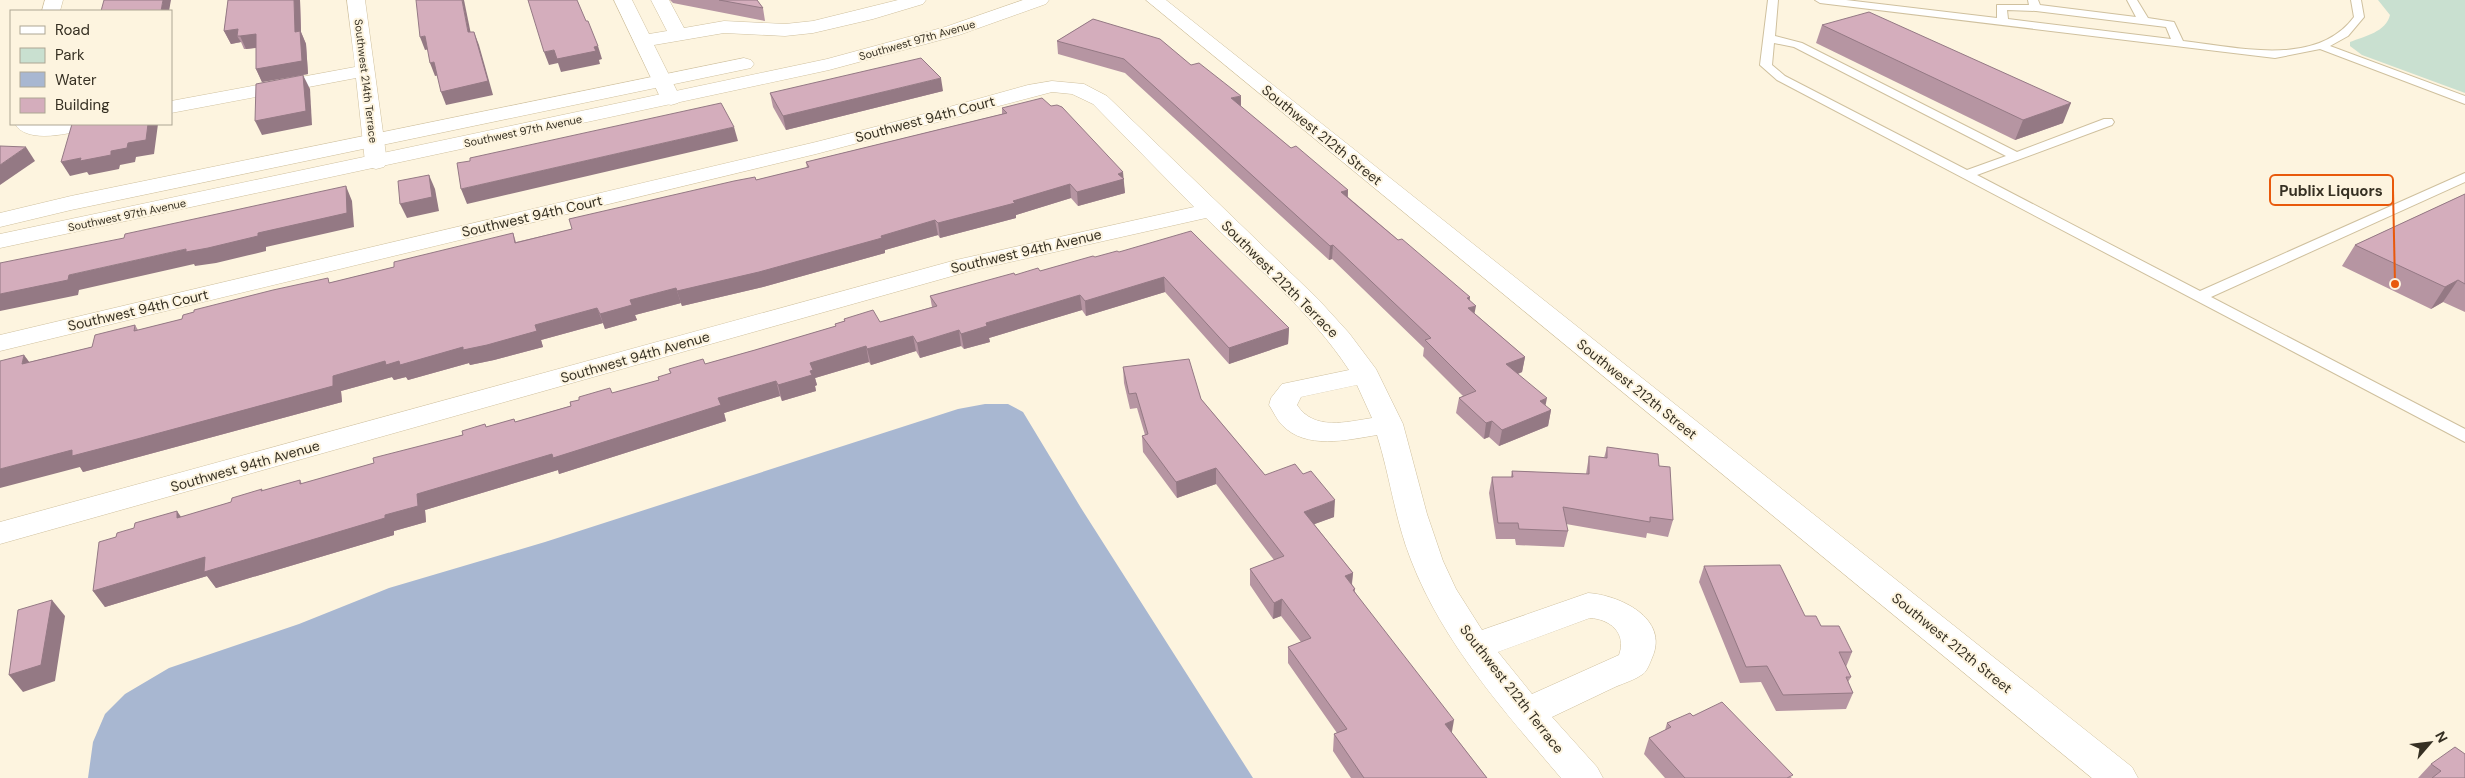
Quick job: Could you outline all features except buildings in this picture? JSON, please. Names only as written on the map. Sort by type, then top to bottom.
[{"type":"street","name":"Southwest 214th Terrace","points":[[356,0],[375,152]]},
{"type":"street","points":[[623,0],[667,90]]},
{"type":"street","points":[[660,0],[678,35]]},
{"type":"street","points":[[644,42],[724,27],[784,30],[813,27],[866,15],[917,0]]},
{"type":"street","name":"Southwest 97th Avenue","points":[[667,90],[948,13],[984,0]]},
{"type":"street","name":"Southwest 97th Avenue","points":[[0,241],[375,152],[667,90],[884,51],[960,29],[1040,0]]},
{"type":"street","name":"Southwest 212th Street","points":[[1155,0],[2119,778]]},
{"type":"street","points":[[172,107],[364,70]]},
{"type":"street","name":"Southwest 212th Terrace","points":[[1063,86],[1084,90],[1100,100],[1328,324],[1366,375],[1389,424],[1413,523],[1442,594],[1476,646],[1528,712],[1584,778]]},
{"type":"street","name":"Southwest 94th Court","points":[[0,343],[922,122],[1035,88],[1063,86]]},
{"type":"street","points":[[30,126],[58,128],[78,125]]},
{"type":"street","name":"Southwest 97th Avenue","points":[[0,220],[88,200],[375,152]]},
{"type":"street","name":"Southwest 94th Avenue","points":[[0,533],[62,518],[966,265],[1210,210]]},
{"type":"street","points":[[1366,375],[1292,390],[1282,405],[1287,416],[1304,430],[1321,432],[1389,424]]},
{"type":"street","name":"Southwest 94th Avenue","points":[[0,554],[62,518]]},
{"type":"street","points":[[1476,646],[1588,606],[1602,605],[1617,612],[1633,626],[1641,641],[1638,655],[1632,664],[1528,712]]},
{"type":"lane","points":[[1773,0],[1766,65],[1771,72],[2465,436]]},
{"type":"lane","points":[[1820,0],[2275,55],[2318,46],[2337,38],[2355,24],[2359,17],[2356,0]]},
{"type":"lane","points":[[2132,0],[2144,21]]},
{"type":"lane","points":[[2003,22],[2001,7],[2034,4],[2170,24],[2179,44]]},
{"type":"lane","points":[[1769,38],[1798,45],[2016,156]]},
{"type":"lane","points":[[2318,46],[2465,100]]},
{"type":"lane","points":[[1966,175],[2108,122]]},
{"type":"lane","points":[[2198,297],[2465,177]]},
{"type":"green space","points":[[2378,0],[2465,0],[2465,93],[2362,55],[2350,46],[2350,42],[2374,33],[2388,21],[2390,15]]},
{"type":"water","points":[[985,404],[1008,404],[1023,412],[1081,508],[1253,778],[88,778],[93,742],[105,714],[125,694],[169,668],[299,624],[389,588],[545,542],[958,409]]},
{"type":"place","name":"Publix Liquors","points":[[2395,284]]}]
